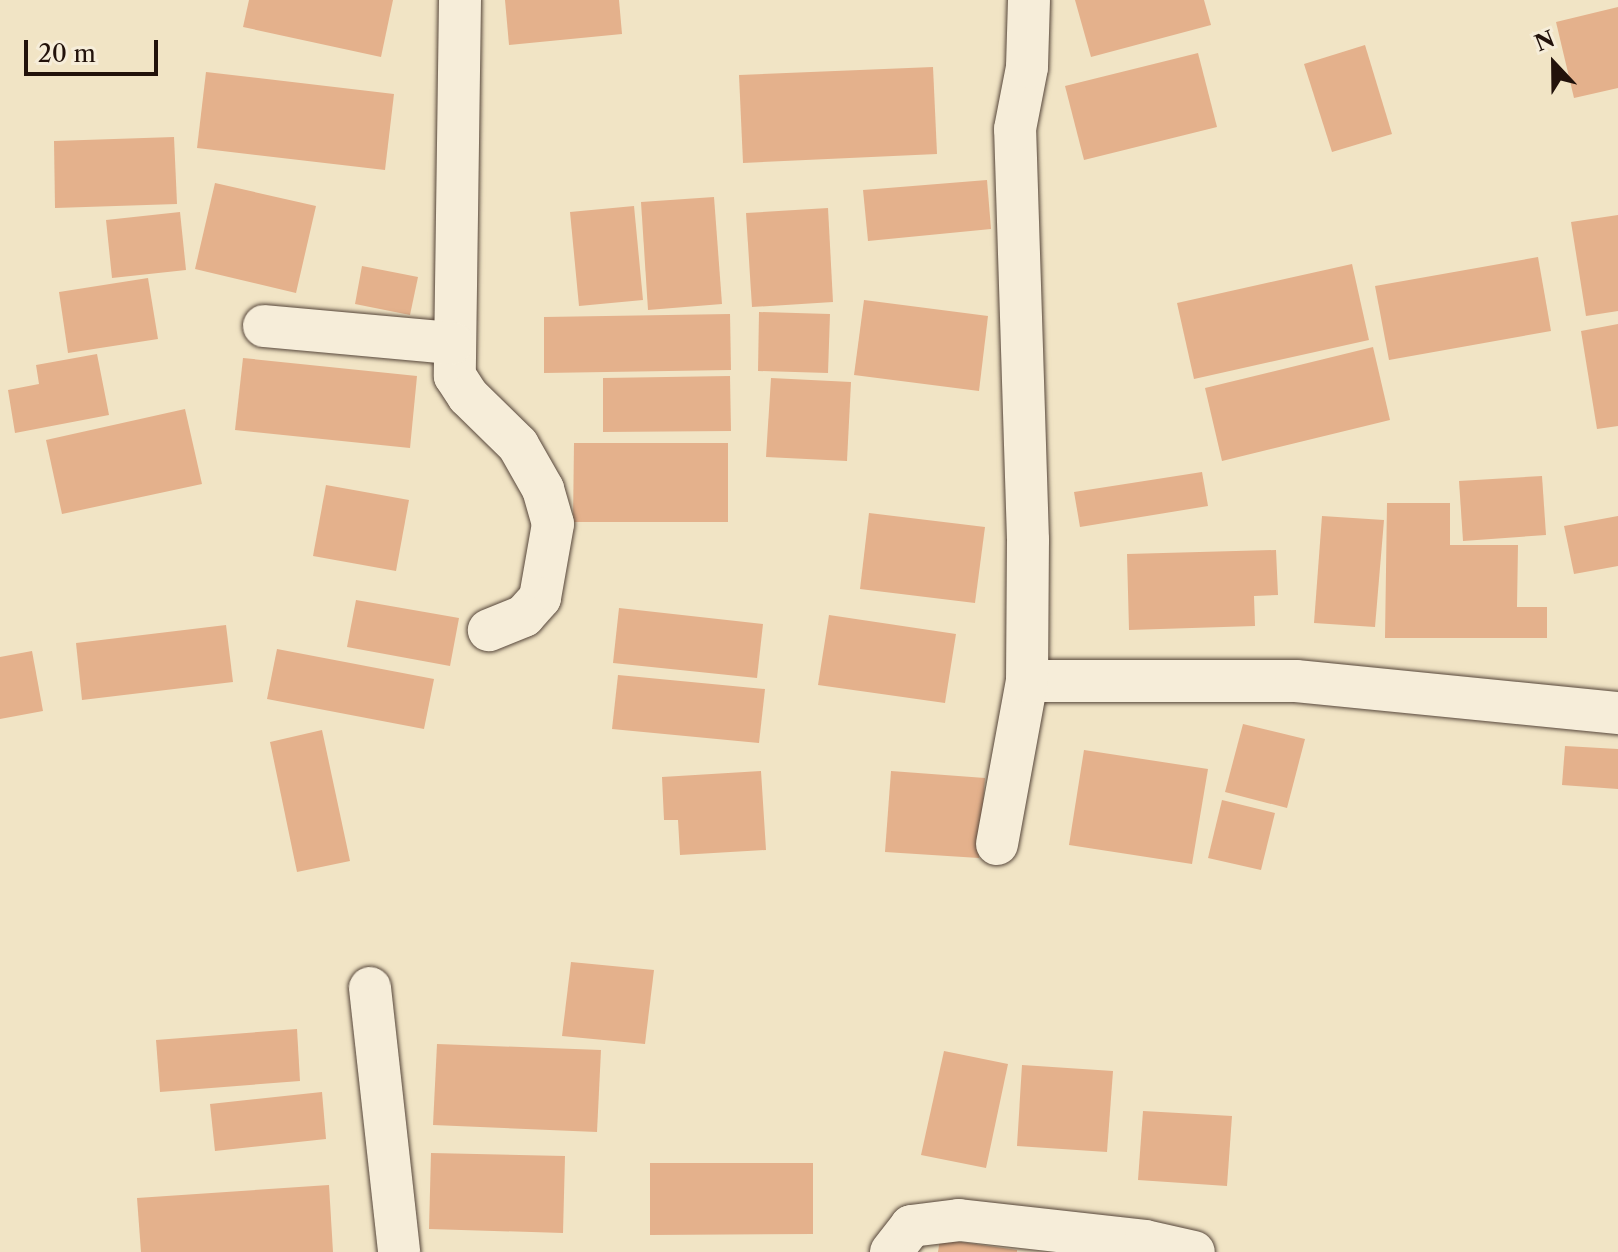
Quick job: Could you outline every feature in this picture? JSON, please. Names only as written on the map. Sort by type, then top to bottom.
[{"type":"street","points":[[460,0],[461,181],[452,343],[455,376],[468,396],[518,445],[543,489],[553,524],[540,598],[524,616],[489,630]]},
{"type":"street","points":[[997,844],[1027,681],[1028,540],[1015,129],[1027,67],[1029,0]]},
{"type":"street","points":[[264,326],[452,343]]},
{"type":"street","points":[[1027,681],[1296,681],[1618,713]]},
{"type":"street","points":[[370,988],[399,1252]]},
{"type":"street","points":[[891,1252],[911,1226],[959,1220],[1145,1241],[1194,1252]]},
{"type":"building","points":[[249,0],[393,0],[381,57],[243,27]]},
{"type":"building","points":[[505,0],[619,0],[622,34],[509,45]]},
{"type":"building","points":[[1075,0],[1204,0],[1211,25],[1091,57]]},
{"type":"building","points":[[1618,7],[1618,88],[1574,98],[1556,22]]},
{"type":"building","points":[[1365,45],[1392,134],[1332,152],[1304,64]]},
{"type":"building","points":[[1198,53],[1217,127],[1084,160],[1065,86]]},
{"type":"building","points":[[933,67],[937,154],[743,163],[739,75]]},
{"type":"building","points":[[206,72],[394,94],[385,170],[197,148]]},
{"type":"building","points":[[174,137],[177,204],[55,208],[54,141]]},
{"type":"building","points":[[987,180],[991,229],[868,241],[863,190]]},
{"type":"building","points":[[215,183],[316,206],[296,293],[195,269]]},
{"type":"building","points":[[714,197],[722,304],[648,310],[641,202]]},
{"type":"building","points":[[634,206],[643,300],[579,306],[570,212]]},
{"type":"building","points":[[828,208],[833,302],[752,307],[746,213]]},
{"type":"building","points":[[180,212],[186,270],[112,278],[106,220]]},
{"type":"building","points":[[1618,215],[1618,311],[1586,316],[1571,222]]},
{"type":"building","points":[[1538,257],[1551,331],[1389,360],[1375,286]]},
{"type":"building","points":[[1352,264],[1369,340],[1194,379],[1177,303]]},
{"type":"building","points":[[362,266],[418,277],[410,315],[355,304]]},
{"type":"building","points":[[148,278],[158,339],[68,353],[59,292]]},
{"type":"building","points":[[864,300],[988,316],[979,391],[854,375]]},
{"type":"building","points":[[759,312],[830,314],[828,373],[758,371]]},
{"type":"building","points":[[730,314],[731,370],[544,373],[544,317]]},
{"type":"building","points":[[1618,324],[1618,426],[1597,429],[1581,331]]},
{"type":"building","points":[[1373,347],[1390,420],[1222,461],[1205,388]]},
{"type":"building","points":[[97,354],[109,415],[15,433],[8,390],[39,384],[36,365]]},
{"type":"building","points":[[243,358],[417,376],[410,448],[235,430]]},
{"type":"building","points":[[730,376],[731,431],[603,432],[603,378]]},
{"type":"building","points":[[771,378],[851,382],[847,461],[766,457]]},
{"type":"building","points":[[185,409],[202,484],[62,514],[46,440]]},
{"type":"building","points":[[574,443],[728,443],[728,522],[573,522]]},
{"type":"building","points":[[1202,472],[1208,506],[1080,527],[1074,492]]},
{"type":"building","points":[[1542,476],[1546,535],[1463,541],[1459,481]]},
{"type":"building","points":[[326,485],[409,500],[396,571],[313,556]]},
{"type":"building","points":[[1387,503],[1450,503],[1450,545],[1518,545],[1517,607],[1547,607],[1547,638],[1385,638]]},
{"type":"building","points":[[869,513],[985,527],[975,603],[860,589]]},
{"type":"building","points":[[1322,516],[1384,520],[1375,627],[1314,623]]},
{"type":"building","points":[[1618,516],[1618,566],[1574,574],[1564,526]]},
{"type":"building","points":[[1276,550],[1278,595],[1254,596],[1255,626],[1129,630],[1127,554]]},
{"type":"building","points":[[356,600],[459,618],[450,666],[347,647]]},
{"type":"building","points":[[619,608],[763,624],[757,678],[613,663]]},
{"type":"building","points":[[829,615],[956,634],[945,703],[818,685]]},
{"type":"building","points":[[226,625],[233,682],[82,700],[76,643]]},
{"type":"building","points":[[277,649],[434,679],[424,729],[267,699]]},
{"type":"building","points":[[32,651],[43,711],[0,719],[0,657]]},
{"type":"building","points":[[618,675],[765,689],[759,743],[612,729]]},
{"type":"building","points":[[1243,724],[1305,739],[1287,808],[1225,792]]},
{"type":"building","points":[[322,730],[350,861],[297,872],[270,742]]},
{"type":"building","points":[[1565,746],[1618,749],[1618,789],[1562,785]]},
{"type":"building","points":[[1084,750],[1208,769],[1192,864],[1069,845]]},
{"type":"building","points":[[761,771],[766,850],[680,855],[678,820],[664,820],[662,777]]},
{"type":"building","points":[[891,771],[985,778],[979,858],[885,852]]},
{"type":"building","points":[[1222,800],[1275,813],[1261,870],[1208,858]]},
{"type":"building","points":[[571,962],[654,970],[645,1044],[562,1036]]},
{"type":"building","points":[[297,1029],[300,1081],[160,1092],[156,1040]]},
{"type":"building","points":[[437,1044],[601,1050],[597,1132],[433,1125]]},
{"type":"building","points":[[944,1051],[1008,1064],[986,1168],[921,1155]]},
{"type":"building","points":[[1022,1065],[1113,1071],[1107,1152],[1017,1146]]},
{"type":"building","points":[[322,1092],[326,1139],[215,1151],[210,1104]]},
{"type":"building","points":[[1143,1111],[1232,1116],[1227,1186],[1138,1180]]},
{"type":"building","points":[[431,1153],[565,1156],[563,1233],[429,1229]]},
{"type":"building","points":[[650,1163],[813,1163],[813,1234],[650,1235]]},
{"type":"building","points":[[329,1185],[333,1252],[141,1252],[137,1198]]},
{"type":"building","points":[[940,1239],[1017,1250],[1017,1252],[938,1252]]}]
